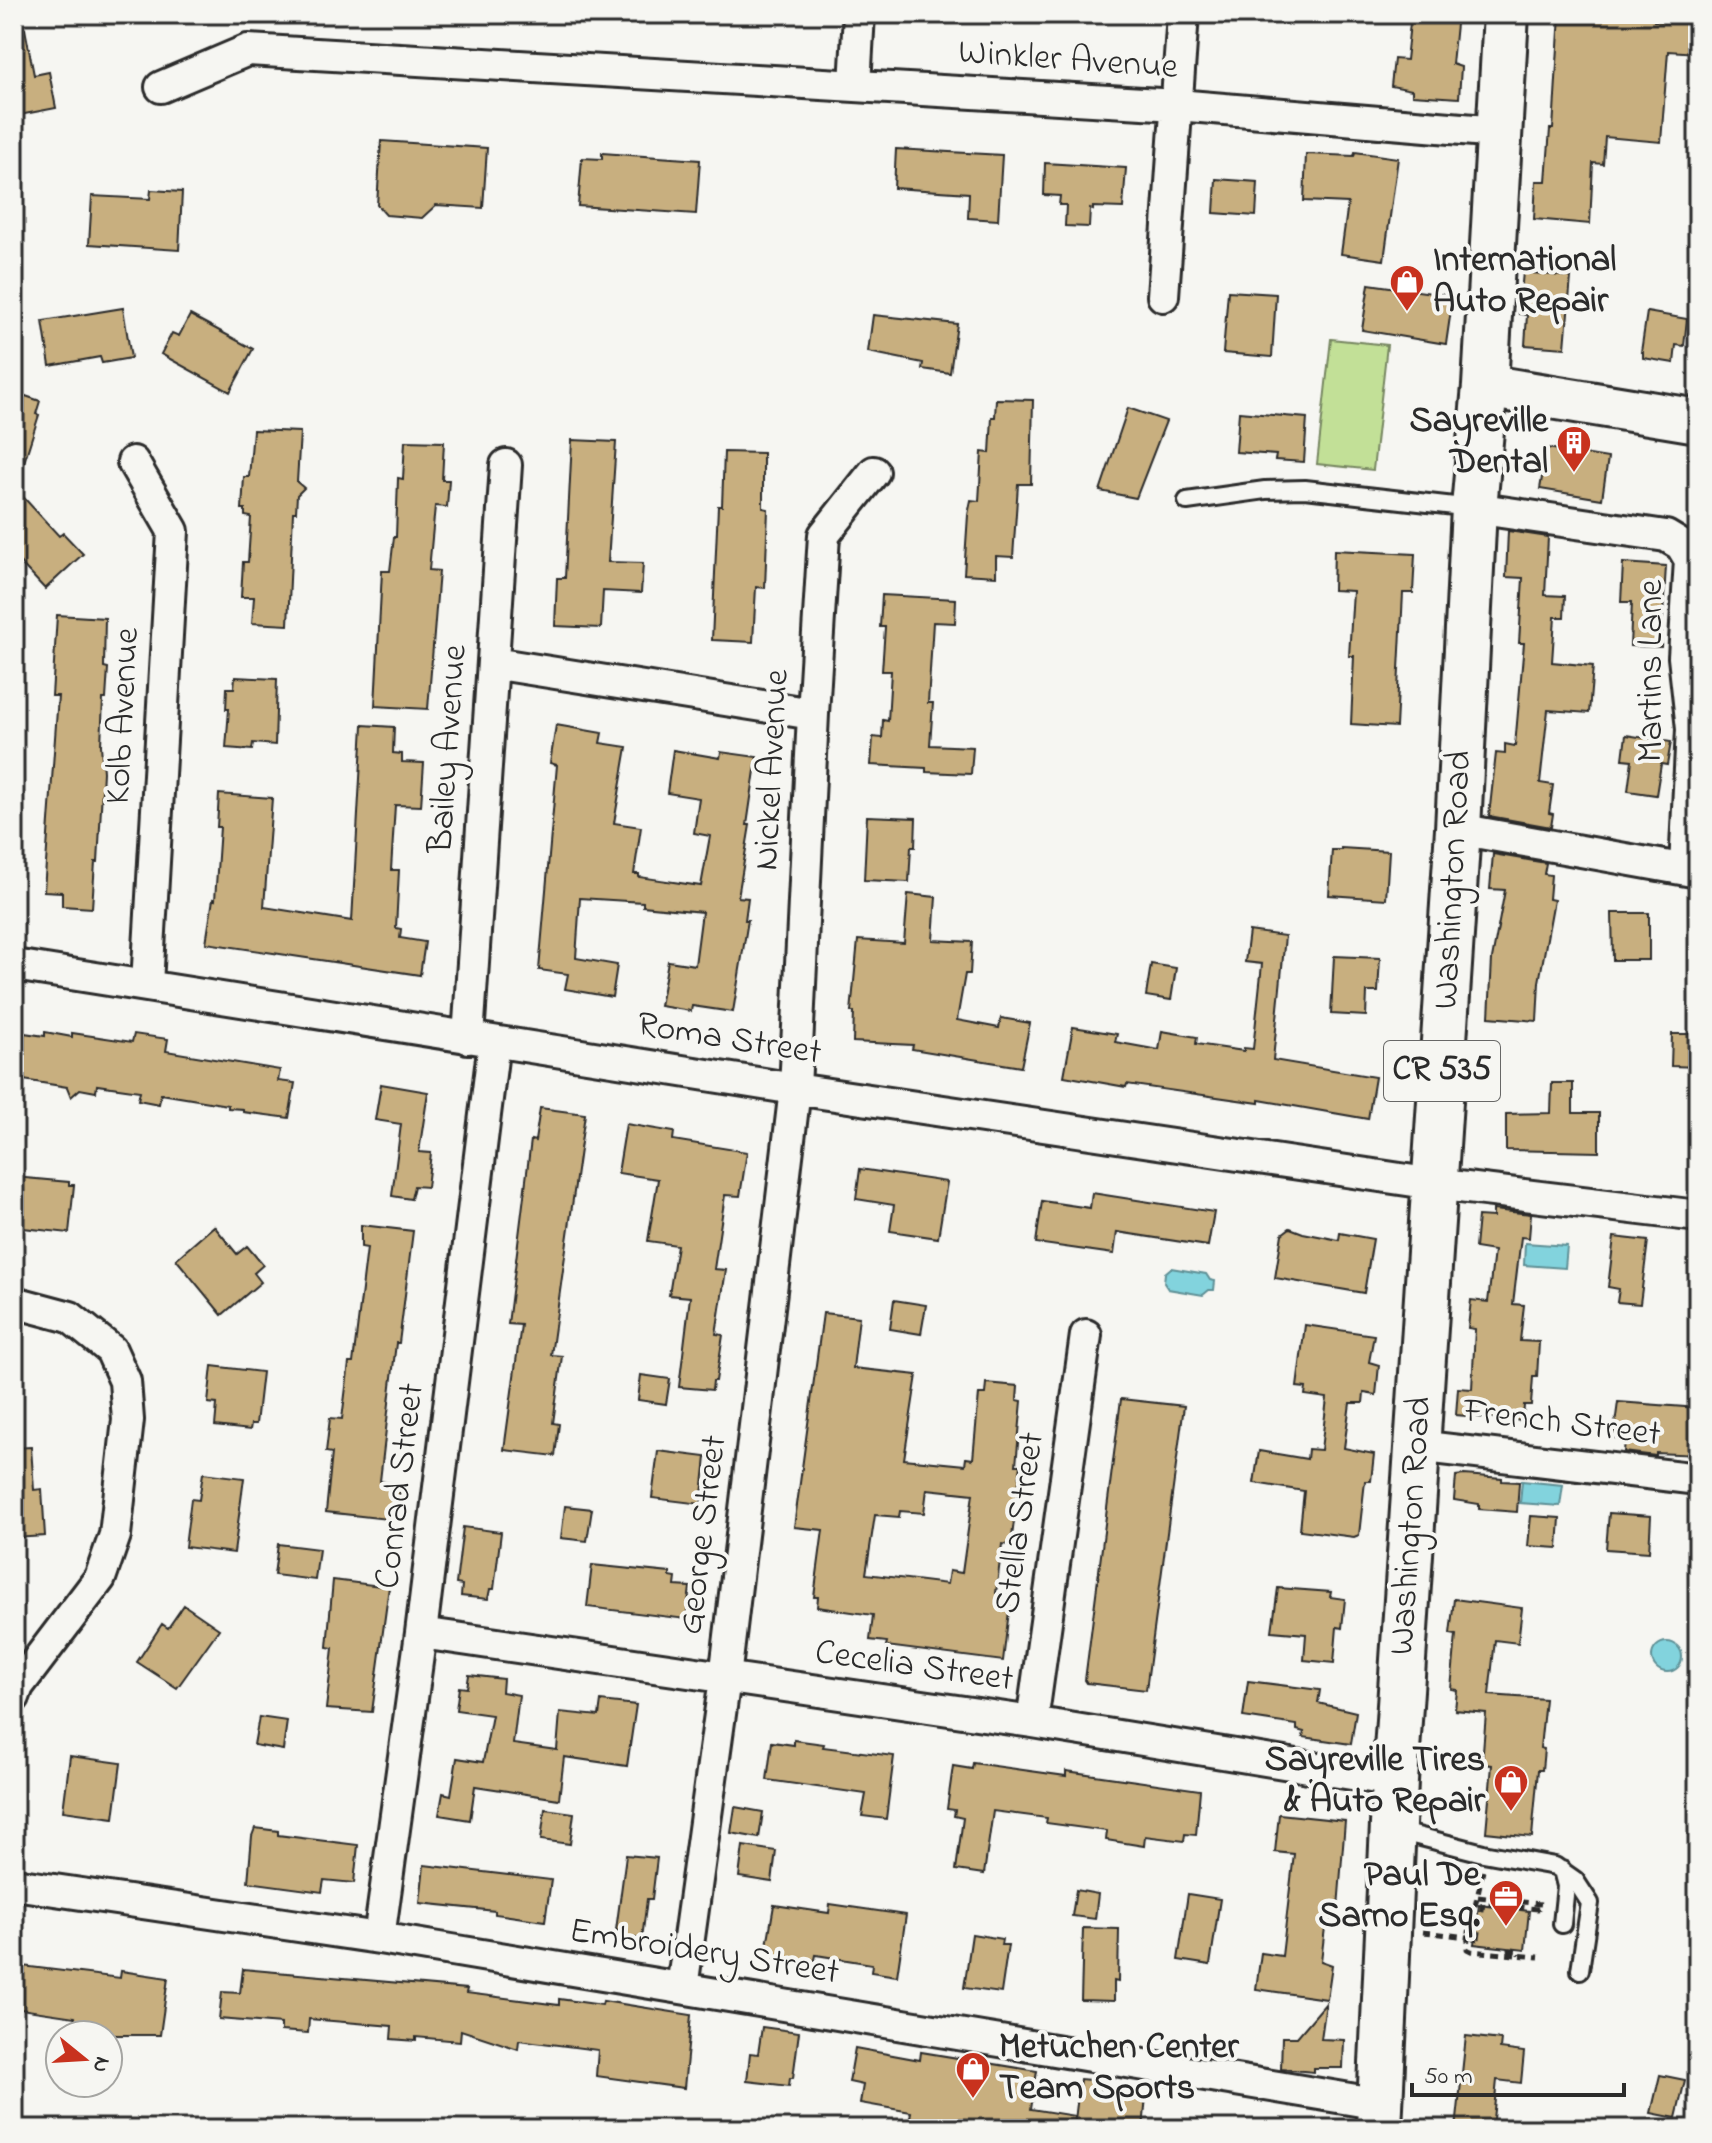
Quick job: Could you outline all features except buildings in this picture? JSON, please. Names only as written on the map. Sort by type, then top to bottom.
[{"type":"main road","name":"Washington Road","points":[[1379,2117],[1395,1781],[1458,829],[1474,508],[1485,386],[1506,14]]},
{"type":"main road","points":[[1485,386],[1698,421]]},
{"type":"street","points":[[855,85],[859,14]]},
{"type":"street","points":[[1163,296],[1183,14]]},
{"type":"street","name":"Winkler Avenue","points":[[161,87],[248,50],[1177,105],[1498,132]]},
{"type":"street","name":"Kolb Avenue","points":[[133,462],[173,531],[147,984]]},
{"type":"street","name":"Bailey Avenue","points":[[481,1040],[493,663],[506,465]]},
{"type":"street","name":"Nickel Avenue","points":[[795,1089],[824,535],[874,472]]},
{"type":"street","name":"Martins Lane","points":[[1474,508],[1666,536],[1681,545],[1690,560],[1684,657],[1692,729],[1692,870]]},
{"type":"street","points":[[493,663],[813,714]]},
{"type":"street","points":[[1458,829],[1692,870]]},
{"type":"street","name":"Roma Street","points":[[14,965],[795,1089],[1434,1184],[1698,1216]]},
{"type":"street","name":"Conrad Street","points":[[379,1938],[421,1633],[481,1040]]},
{"type":"street","name":"George Street","points":[[682,1988],[725,1678],[795,1089]]},
{"type":"street","points":[[14,1302],[70,1317],[111,1350],[125,1381],[128,1420],[115,1535],[100,1578],[18,1686],[14,1697]]},
{"type":"street","name":"Stella Street","points":[[1032,1722],[1086,1335]]},
{"type":"street","name":"French Street","points":[[1417,1446],[1698,1479]]},
{"type":"street","name":"Cecelia Street","points":[[421,1633],[1032,1722],[1395,1781]]},
{"type":"street","name":"Embroidery Street","points":[[14,1884],[379,1938],[682,1988],[1379,2117]]},
{"type":"lane","points":[[1187,501],[1265,490],[1305,489],[1474,508]]},
{"type":"lane","points":[[1393,1829],[1483,1853],[1545,1863],[1562,1870],[1575,1880],[1590,1903],[1580,1970]]},
{"type":"lane","points":[[1562,1870],[1566,1886],[1563,1915]]},
{"type":"path","points":[[1480,1887],[1467,1949],[1539,1957]]},
{"type":"path","points":[[1478,1897],[1539,1904],[1563,1915]]},
{"type":"path","points":[[1434,1933],[1481,1940],[1483,1903],[1538,1909],[1539,1904]]},
{"type":"path","points":[[1510,1948],[1519,1951],[1519,1955]]},
{"type":"green space","points":[[1331,339],[1387,345],[1373,470],[1317,464]]},
{"type":"water","points":[[1525,1243],[1567,1246],[1565,1268],[1524,1265]]},
{"type":"water","points":[[1171,1268],[1206,1274],[1215,1281],[1214,1290],[1203,1295],[1168,1289],[1164,1283],[1165,1273]]},
{"type":"water","points":[[1522,1481],[1563,1485],[1560,1506],[1520,1503]]},
{"type":"water","points":[[1667,1642],[1678,1646],[1682,1657],[1678,1668],[1667,1672],[1656,1668],[1652,1657],[1656,1646]]},
{"type":"place","name":"International Auto Repair","points":[[1407,313]]},
{"type":"place","name":"Sayreville Dental","points":[[1574,474]]},
{"type":"place","name":"Sayreville Tires & Auto Repair","points":[[1511,1813]]},
{"type":"place","name":"Paul De Sarno Esq.","points":[[1506,1928]]},
{"type":"place","name":"Metuchen Center Team Sports","points":[[973,2100]]}]
